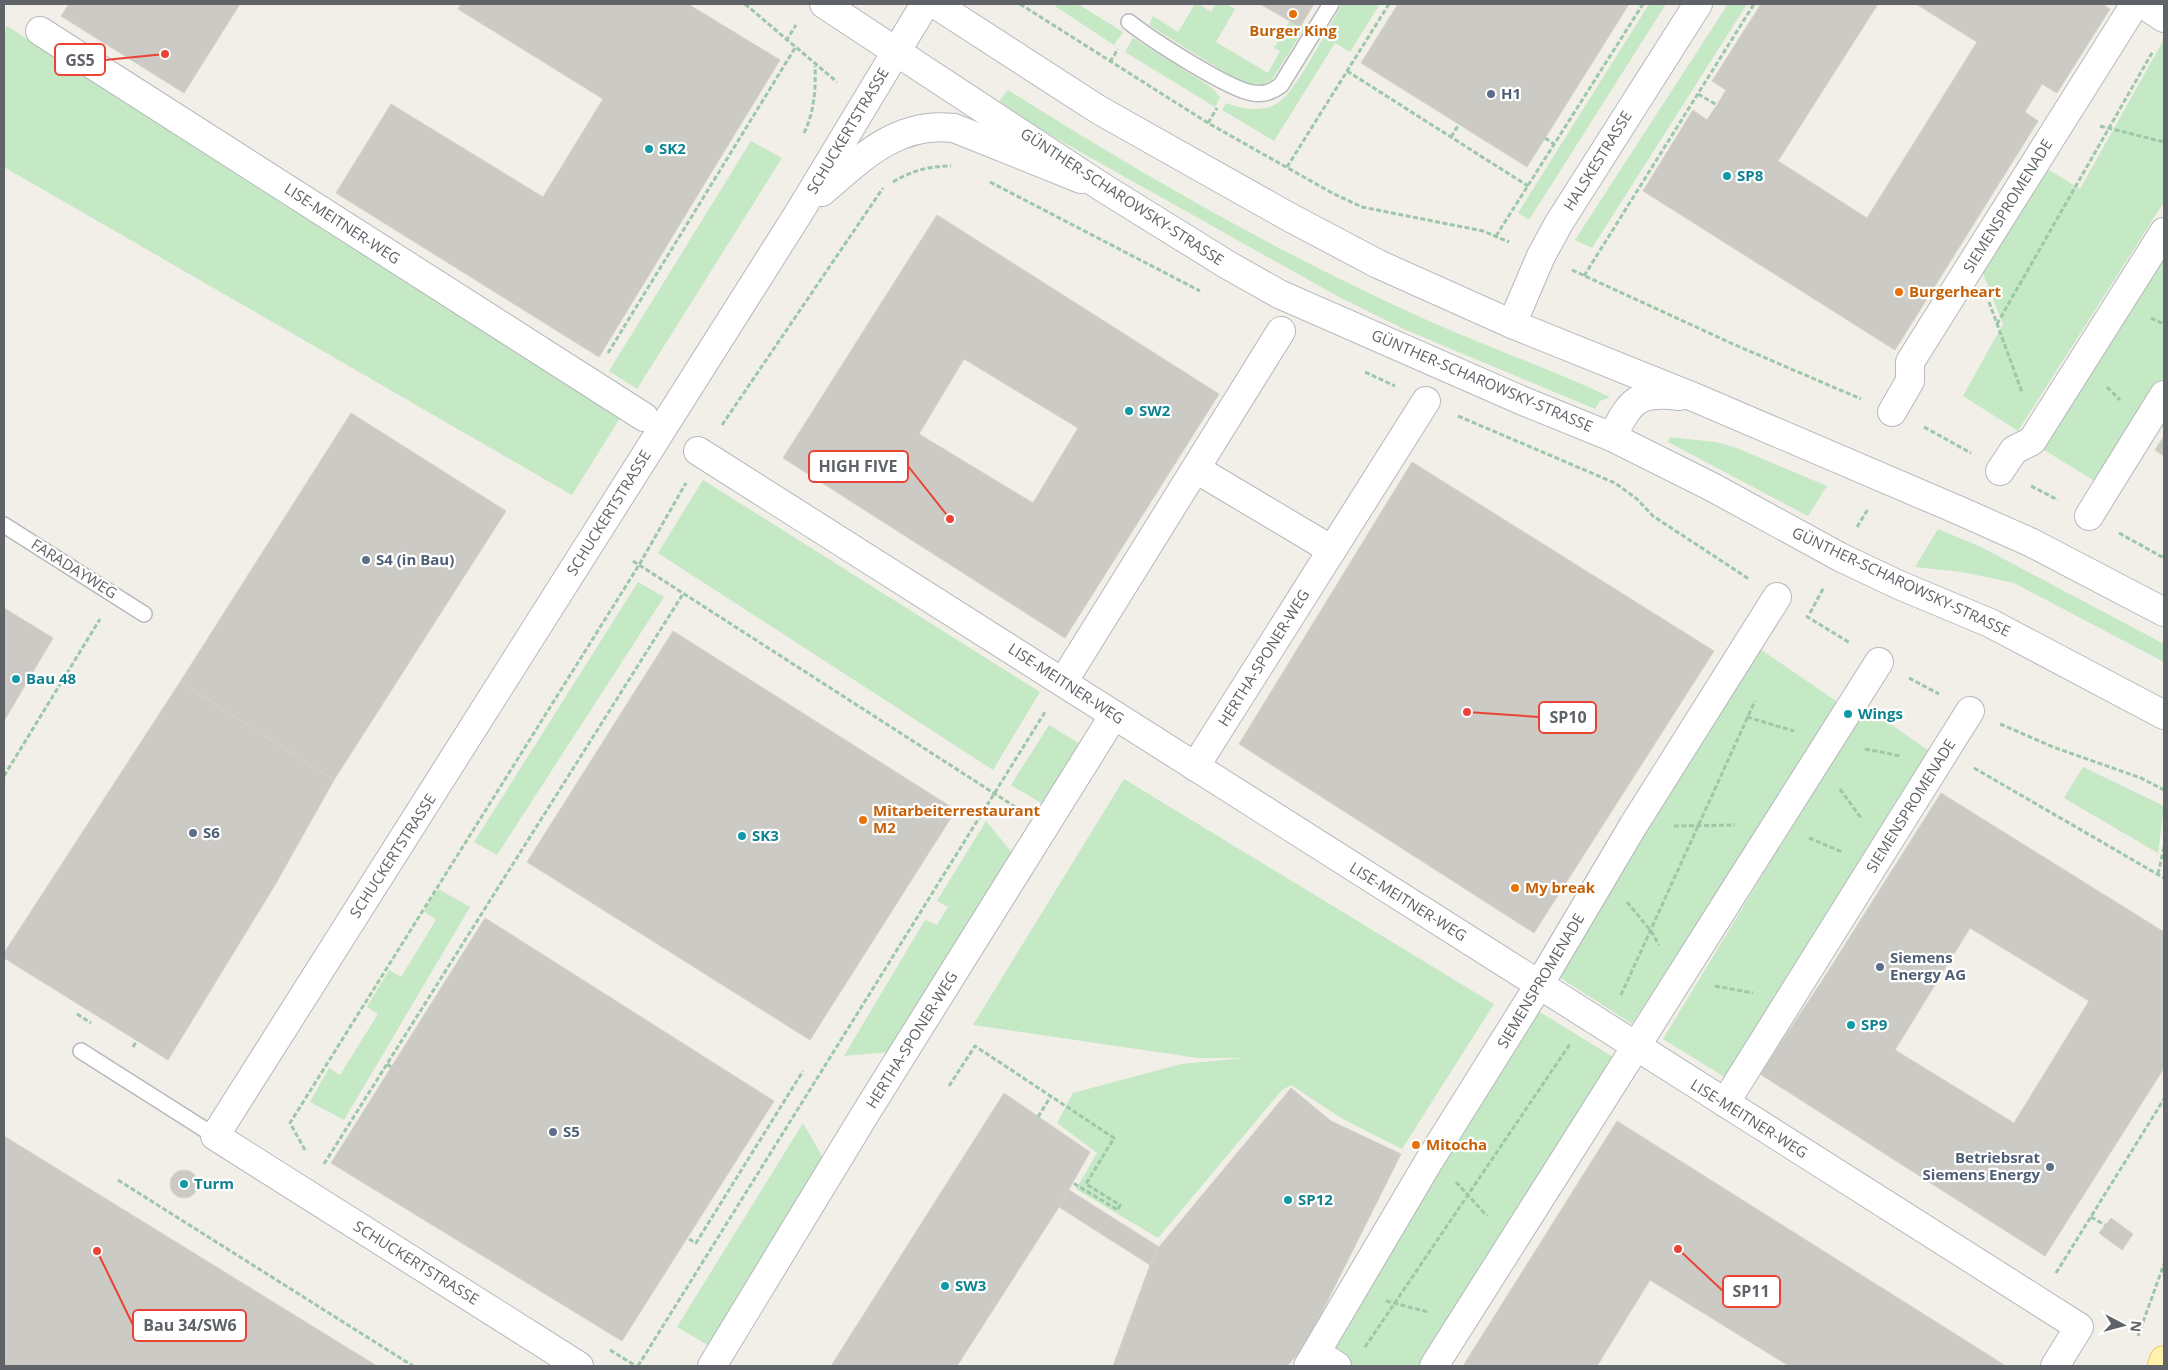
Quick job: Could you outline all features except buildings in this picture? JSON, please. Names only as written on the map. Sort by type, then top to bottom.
[{"type":"main road","points":[[2162,1366],[2164,1360]]},
{"type":"street","name":"GÜNTHER-SCHAROWSKY-STRASSE","points":[[824,4],[1102,187],[1226,264],[1280,294],[1523,402],[1612,437],[1712,487],[1840,557],[1899,585],[1990,623],[2164,715]]},
{"type":"street","name":"SCHUCKERTSTRASSE","points":[[579,1366],[215,1136],[800,211],[925,4]]},
{"type":"street","points":[[935,4],[1100,110],[1291,218],[1378,264],[1512,324],[1696,398],[1886,478],[2032,543],[2164,612]]},
{"type":"street","name":"HALSKESTRASSE","points":[[1512,324],[1541,256],[1563,216],[1698,4]]},
{"type":"street","name":"SIEMENSPROMENADE","points":[[1892,412],[1910,381],[1910,362],[2135,4]]},
{"type":"street","points":[[2143,4],[2164,18]]},
{"type":"street","name":"LISE-MEITNER-WEG","points":[[40,31],[644,417]]},
{"type":"street","name":"SCHUCKERTSTRASSE","points":[[800,211],[865,154],[915,129],[934,126],[954,128],[1023,158],[1102,187]]},
{"type":"street","points":[[2000,471],[2014,450],[2032,441],[2164,232]]},
{"type":"street","points":[[1063,682],[1281,331]]},
{"type":"street","points":[[1612,437],[1631,405],[1641,398],[1656,394],[1696,398]]},
{"type":"street","points":[[2089,516],[2164,395]]},
{"type":"street","name":"HERTHA-SPONER-WEG","points":[[1195,767],[1426,401]]},
{"type":"street","name":"LISE-MEITNER-WEG","points":[[700,453],[2079,1327],[2055,1366]]},
{"type":"street","points":[[1196,469],[1332,550]]},
{"type":"street","name":"SIEMENSPROMENADE","points":[[1321,1362],[1353,1292],[1432,1156],[1539,985],[1633,826],[1777,597]]},
{"type":"street","points":[[1434,1366],[1634,1046],[1879,662]]},
{"type":"street","name":"SIEMENSPROMENADE","points":[[1725,1103],[1970,711]]},
{"type":"street","name":"HERTHA-SPONER-WEG","points":[[712,1366],[867,1111],[1114,716]]},
{"type":"lane","points":[[1129,22],[1230,86],[1251,93],[1264,94],[1273,91],[1281,85],[1331,4]]},
{"type":"lane","name":"FARADAYWEG","points":[[4,525],[144,614]]},
{"type":"lane","points":[[81,1051],[215,1136]]},
{"type":"path","points":[[1020,4],[1208,123],[1362,207],[1483,231],[1496,236],[1733,344],[1938,433],[2000,471],[2089,516],[2164,558]]},
{"type":"path","points":[[1288,167],[1389,4]]},
{"type":"path","points":[[1496,236],[1643,4]]},
{"type":"path","points":[[1584,276],[1754,4]]},
{"type":"path","points":[[2038,432],[1997,324],[2155,47]]},
{"type":"path","points":[[590,382],[795,48]]},
{"type":"path","points":[[1110,62],[1118,50]]},
{"type":"path","points":[[1347,71],[1528,186]]},
{"type":"path","points":[[1698,94],[1717,105]]},
{"type":"path","points":[[2063,117],[2164,142]]},
{"type":"path","points":[[1451,137],[1459,124]]},
{"type":"path","points":[[1545,138],[1554,144]]},
{"type":"path","points":[[309,1156],[290,1123],[456,854],[639,565],[700,453],[883,188],[908,172],[934,166],[951,166]]},
{"type":"path","points":[[2082,362],[2145,426]]},
{"type":"path","points":[[1840,557],[1886,478]]},
{"type":"path","points":[[632,561],[995,793]]},
{"type":"path","points":[[324,1164],[683,594]]},
{"type":"path","points":[[4,776],[114,595]]},
{"type":"path","points":[[603,1346],[637,1366],[1063,682]]},
{"type":"path","points":[[1617,1003],[1759,692]]},
{"type":"path","points":[[1709,705],[1748,717],[1822,750],[1942,757],[2164,878]]},
{"type":"path","points":[[1822,750],[1880,857]]},
{"type":"path","points":[[1633,826],[1775,824],[1880,857]]},
{"type":"path","points":[[2158,874],[2164,847]]},
{"type":"path","points":[[1605,874],[1651,931],[1677,978],[1790,1001]]},
{"type":"path","points":[[1363,1352],[1394,1303],[1589,1016]]},
{"type":"path","points":[[133,1047],[138,1040]]},
{"type":"path","points":[[949,1086],[975,1046],[1114,1138],[1086,1184],[1120,1205],[1118,1210],[1073,1183]]},
{"type":"path","points":[[387,1064],[391,1067]]},
{"type":"path","points":[[689,1239],[696,1243],[803,1071]]},
{"type":"path","points":[[1038,1117],[1051,1096]]},
{"type":"path","points":[[2038,1302],[2164,1099]]},
{"type":"path","points":[[1432,1156],[1512,1241]]},
{"type":"path","points":[[118,1180],[413,1366]]},
{"type":"path","points":[[2091,1217],[2105,1226]]},
{"type":"path","points":[[2137,1338],[2164,1264]]},
{"type":"path","points":[[1353,1292],[1462,1321]]},
{"type":"green space","points":[[1056,4],[1078,4],[1123,32],[1114,45],[1055,6]]},
{"type":"green space","points":[[1195,4],[1199,4],[1211,12],[1216,4],[1226,4],[1235,9],[1216,42],[1268,73],[1280,51],[1274,48],[1290,21],[1299,27],[1301,24],[1305,27],[1272,80],[1259,85],[1251,84],[1237,80],[1149,25],[1153,16],[1178,32]]},
{"type":"green space","points":[[1342,4],[1380,4],[1350,52],[1335,43],[1274,141],[1222,110],[1226,103],[1239,107],[1259,109],[1278,103],[1294,86]]},
{"type":"green space","points":[[1649,4],[1666,4],[1529,220],[1518,213]]},
{"type":"green space","points":[[1728,4],[1747,4],[1592,248],[1575,240]]},
{"type":"green space","points":[[7,26],[620,418],[572,495],[4,167],[4,31]]},
{"type":"green space","points":[[1133,38],[1211,87],[1220,97],[1215,107],[1125,52]]},
{"type":"green space","points":[[2164,39],[2164,202],[2018,431],[1963,396],[2003,324],[1980,266],[2044,167],[2080,189]]},
{"type":"green space","points":[[1008,90],[1110,153],[1267,242],[1429,321],[1610,397],[1600,401],[1595,409],[1406,330],[1339,297],[1043,131],[999,101]]},
{"type":"green space","points":[[751,141],[782,158],[637,389],[609,371]]},
{"type":"green space","points":[[2164,249],[2164,382],[2101,485],[2041,448]]},
{"type":"green space","points":[[1669,437],[1716,442],[1734,447],[1827,486],[1808,516],[1668,442]]},
{"type":"green space","points":[[703,480],[1040,692],[993,770],[658,553]]},
{"type":"green space","points":[[1938,529],[1981,547],[2164,644],[2164,662],[2014,583],[1962,572],[1915,567]]},
{"type":"green space","points":[[638,582],[664,597],[497,855],[474,842]]},
{"type":"green space","points":[[1757,647],[1839,703],[1632,1024],[1556,975]]},
{"type":"green space","points":[[1865,706],[1929,751],[1891,809],[1726,1078],[1663,1039]]},
{"type":"green space","points":[[1049,725],[1083,746],[1046,806],[1011,785]]},
{"type":"green space","points":[[2083,767],[2164,806],[2158,853],[2064,798]]},
{"type":"green space","points":[[1124,779],[1494,1004],[1402,1149],[1341,1118],[1291,1085],[1282,1090],[1158,1238],[1076,1189],[1097,1153],[1057,1123],[1073,1093],[1181,1064],[1245,1058],[1198,1058],[973,1025]]},
{"type":"green space","points":[[986,821],[1013,854],[890,1052],[844,1056],[925,920],[937,925],[948,907],[937,901]]},
{"type":"green space","points":[[438,889],[470,907],[344,1120],[310,1102],[329,1068],[340,1075],[378,1014],[367,1007],[389,970],[401,977],[436,920],[424,911]]},
{"type":"green space","points":[[1535,1009],[1613,1057],[1418,1366],[1315,1366]]},
{"type":"green space","points":[[803,1123],[826,1163],[713,1348],[677,1327]]},
{"type":"place","name":"Burger King","points":[[1293,14]]},
{"type":"place","name":"GS5","points":[[165,54]]},
{"type":"place","name":"H1","points":[[1491,94]]},
{"type":"place","name":"SK2","points":[[649,149]]},
{"type":"place","name":"SP8","points":[[1727,176]]},
{"type":"place","name":"Burgerheart","points":[[1899,292]]},
{"type":"place","name":"SW2","points":[[1129,411]]},
{"type":"place","name":"HIGH FIVE","points":[[950,519]]},
{"type":"place","name":"S4 (in Bau)","points":[[366,560]]},
{"type":"place","name":"Bau 48","points":[[16,679]]},
{"type":"place","name":"SP10","points":[[1467,712]]},
{"type":"place","name":"Wings","points":[[1848,714]]},
{"type":"place","name":"Mitarbeiterrestaurant M2","points":[[863,820]]},
{"type":"place","name":"S6","points":[[193,833]]},
{"type":"place","name":"SK3","points":[[742,836]]},
{"type":"place","name":"My break","points":[[1515,888]]},
{"type":"place","name":"Siemens Energy AG","points":[[1880,967]]},
{"type":"place","name":"SP9","points":[[1851,1025]]},
{"type":"place","name":"S5","points":[[553,1132]]},
{"type":"place","name":"Mitocha","points":[[1416,1145]]},
{"type":"place","name":"Betriebsrat Siemens Energy","points":[[2050,1167]]},
{"type":"place","name":"Turm","points":[[184,1184]]},
{"type":"place","name":"SP12","points":[[1288,1200]]},
{"type":"place","name":"SP11","points":[[1678,1249]]},
{"type":"place","name":"Bau 34/SW6","points":[[97,1251]]},
{"type":"place","name":"SW3","points":[[945,1286]]}]
